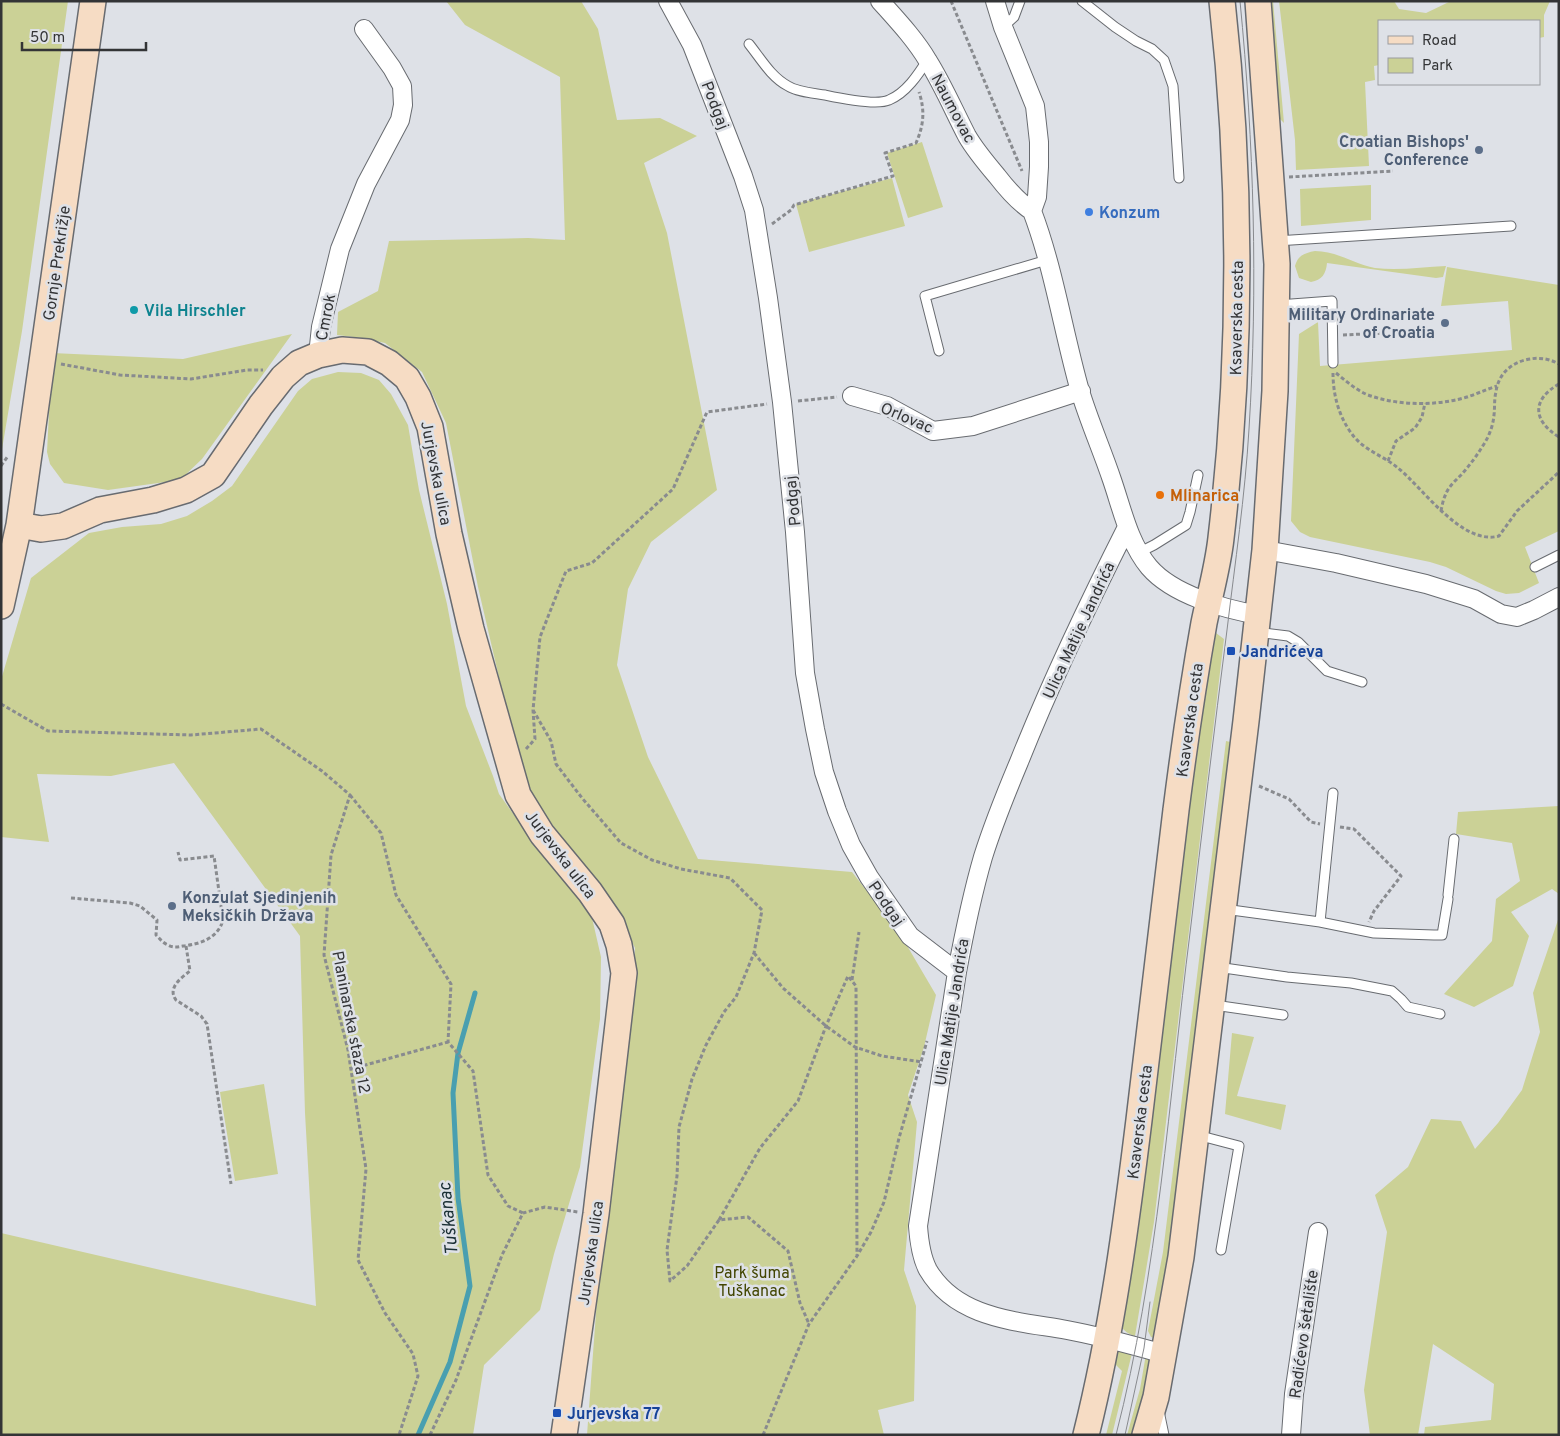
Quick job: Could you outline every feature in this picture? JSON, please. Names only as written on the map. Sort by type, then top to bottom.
[{"type":"main road","name":"Gornje Prekrižje","points":[[19,525],[93,1]]},
{"type":"main road","name":"Ksaverska cesta","points":[[1086,1435],[1120,1268],[1186,734],[1208,602],[1221,541],[1235,392],[1237,326],[1235,145],[1222,1]]},
{"type":"main road","points":[[1145,1435],[1156,1397],[1181,1257],[1258,624],[1265,550],[1277,305],[1276,241],[1258,1]]},
{"type":"main road","name":"Jurjevska ulica","points":[[318,354],[342,350],[368,352],[389,363],[407,378],[418,397],[430,427],[449,534],[470,628],[518,795],[542,834],[596,900],[612,924],[619,945],[624,973],[596,1214],[564,1435]]},
{"type":"main road","name":"Cmrok","points":[[19,525],[41,529],[63,526],[100,510],[153,500],[186,490],[213,474],[282,377],[299,363],[318,354]]},
{"type":"main road","points":[[1,606],[19,525]]},
{"type":"street","name":"Podgaj","points":[[668,1],[692,45],[744,176],[754,210],[782,402],[795,532],[805,673],[824,772],[851,845],[869,876],[910,936],[957,972]]},
{"type":"street","name":"Naumovac","points":[[880,1],[928,59],[968,137],[981,156],[1004,186],[1019,202],[1032,211]]},
{"type":"street","points":[[995,1],[1003,27],[1035,106],[1039,142],[1039,166],[1037,197],[1032,211],[1039,229],[1081,391],[1127,527],[1149,567],[1168,583],[1208,602],[1238,611],[1258,624]]},
{"type":"street","name":"Cmrok","points":[[318,354],[321,327],[340,249],[366,184],[400,120],[403,105],[402,86],[392,68],[364,29]]},
{"type":"street","name":"Orlovac","points":[[852,396],[887,406],[932,431],[973,426],[1081,391]]},
{"type":"street","name":"Ulica Matije Jandrića","points":[[1127,527],[1097,586],[1038,715],[1000,809],[981,866],[964,933],[957,972],[918,1226],[920,1246],[926,1265],[935,1279],[963,1305],[978,1312],[1107,1339],[1164,1354]]},
{"type":"street","points":[[1265,550],[1336,563],[1426,584],[1474,599],[1501,614],[1517,617],[1559,596]]},
{"type":"street","name":"Radićevo šetalište","points":[[1290,1435],[1294,1394],[1318,1232]]},
{"type":"lane","points":[[1003,27],[1014,17],[1020,1]]},
{"type":"lane","points":[[1082,1],[1115,27],[1152,49],[1164,60],[1174,86],[1180,178]]},
{"type":"lane","points":[[750,44],[776,78],[790,88],[842,99],[874,102],[888,101],[902,91],[915,80],[928,59]]},
{"type":"lane","points":[[1276,241],[1511,226]]},
{"type":"lane","points":[[939,351],[925,296],[1047,260]]},
{"type":"lane","points":[[1277,305],[1332,302],[1333,363]]},
{"type":"lane","points":[[1140,552],[1186,525],[1198,475]]},
{"type":"lane","points":[[1535,566],[1559,555]]},
{"type":"lane","points":[[1258,624],[1298,642],[1327,671],[1362,682]]},
{"type":"lane","points":[[1320,922],[1334,794]]},
{"type":"lane","points":[[1223,909],[1320,922],[1365,931],[1417,936],[1442,934],[1454,839]]},
{"type":"lane","points":[[1217,967],[1287,977],[1351,983],[1392,990],[1408,1007],[1440,1014]]},
{"type":"lane","points":[[1211,1005],[1283,1015]]},
{"type":"lane","points":[[1197,1134],[1239,1146],[1221,1250]]},
{"type":"lane","points":[[1156,1397],[1164,1435]]},
{"type":"path","points":[[951,1],[1020,167]]},
{"type":"path","points":[[770,226],[791,210],[794,205],[893,176],[885,153],[916,143],[923,123],[923,106],[915,80]]},
{"type":"path","points":[[1288,177],[1393,171]]},
{"type":"path","points":[[1333,336],[1383,333]]},
{"type":"path","points":[[1441,511],[1444,496],[1488,437],[1494,420],[1497,386],[1502,375],[1520,361],[1532,358],[1544,358],[1559,364]]},
{"type":"path","points":[[55,363],[120,376],[191,378],[247,370],[266,370],[282,377]]},
{"type":"path","points":[[1497,386],[1459,399],[1417,404],[1368,395],[1333,371],[1336,404],[1352,435],[1360,444],[1397,467],[1441,511],[1470,532],[1486,537],[1498,536],[1517,511],[1559,472]]},
{"type":"path","points":[[1559,384],[1546,393],[1539,409],[1539,418],[1544,426],[1559,437]]},
{"type":"path","points":[[789,402],[852,396]]},
{"type":"path","points":[[535,739],[533,710],[540,637],[566,570],[592,562],[673,490],[707,412],[772,403]]},
{"type":"path","points":[[1388,461],[1396,441],[1416,428],[1422,417],[1425,403]]},
{"type":"path","points":[[1,704],[48,731],[191,735],[261,729],[322,771],[350,795],[381,833],[396,895],[451,984],[448,1042],[473,1071],[488,1175],[508,1206],[523,1213],[545,1207],[596,1214]]},
{"type":"path","points":[[533,710],[551,741],[556,764],[582,798],[621,842],[652,860],[681,869],[730,878],[762,910],[754,953],[736,996],[724,1012],[706,1045],[692,1079],[679,1127],[677,1176],[667,1250],[670,1282],[687,1266],[719,1220],[760,1148],[798,1101],[826,1026],[848,976],[856,986],[857,1256]]},
{"type":"path","points":[[1256,785],[1288,799],[1311,822],[1323,824]]},
{"type":"path","name":"Planinarska staza 12","points":[[350,795],[331,855],[324,955],[348,1050],[366,1169],[358,1260],[385,1313],[413,1354],[418,1376],[399,1435]]},
{"type":"path","points":[[1338,826],[1354,829],[1401,876],[1374,911],[1365,931]]},
{"type":"path","points":[[70,898],[130,903],[140,906],[157,920],[156,934],[167,945],[175,947],[201,944],[211,938],[221,928],[223,920],[214,856],[180,860],[178,852]]},
{"type":"path","points":[[852,981],[858,932]]},
{"type":"path","points":[[186,946],[190,971],[175,985],[173,991],[176,1000],[201,1016],[207,1024],[231,1184]]},
{"type":"path","points":[[754,953],[784,988],[826,1026],[855,1047],[882,1056],[928,1062]]},
{"type":"path","points":[[763,1435],[809,1324],[857,1256],[871,1232],[884,1202],[899,1138],[927,1041]]},
{"type":"path","points":[[351,1069],[448,1042]]},
{"type":"path","points":[[430,1435],[456,1380],[502,1255],[523,1213]]},
{"type":"path","points":[[719,1220],[748,1217],[788,1251],[800,1303],[809,1324]]},
{"type":"green space","points":[[1,1],[68,1],[22,331],[1,455]]},
{"type":"green space","name":"Park šuma Tuškanac","points":[[446,1],[581,1],[598,29],[617,120],[660,118],[697,136],[644,163],[667,233],[717,490],[651,542],[628,589],[617,665],[648,757],[698,859],[852,872],[899,932],[936,995],[924,1047],[908,1095],[917,1122],[904,1270],[916,1306],[914,1401],[878,1410],[884,1435],[587,1435],[603,1218],[633,1001],[635,948],[612,901],[536,803],[517,755],[478,587],[446,423],[422,372],[385,343],[337,335],[338,312],[378,291],[389,241],[528,238],[565,240],[560,77],[465,25]]},
{"type":"green space","points":[[1269,1],[1273,1],[1284,123],[1280,119]]},
{"type":"green space","points":[[1279,1],[1394,1],[1399,9],[1426,13],[1451,1],[1550,1],[1544,15],[1544,37],[1540,38],[1540,20],[1378,20],[1378,65],[1374,66],[1375,80],[1365,82],[1369,166],[1296,170],[1295,140]]},
{"type":"green space","points":[[922,142],[943,207],[908,218],[887,153]]},
{"type":"green space","points":[[892,178],[905,226],[809,252],[796,204]]},
{"type":"green space","points":[[1371,185],[1371,220],[1301,226],[1300,189]]},
{"type":"green space","points":[[1315,251],[1331,253],[1375,268],[1402,269],[1446,266],[1443,277],[1436,278],[1327,263],[1326,270],[1318,280],[1311,282],[1299,278],[1295,266],[1298,259],[1305,254]]},
{"type":"green space","points":[[1447,267],[1559,285],[1559,531],[1525,547],[1539,583],[1519,593],[1506,594],[1496,591],[1446,567],[1430,562],[1310,537],[1300,532],[1291,521],[1299,334],[1318,322],[1320,366],[1512,350],[1508,301],[1441,306]]},
{"type":"green space","points":[[292,334],[202,459],[180,480],[108,490],[64,483],[50,464],[47,452],[52,353],[183,359]]},
{"type":"green space","points":[[338,372],[361,373],[379,380],[391,394],[408,425],[419,490],[447,604],[466,706],[499,794],[540,851],[590,909],[601,957],[600,1019],[580,1167],[554,1254],[540,1310],[484,1365],[473,1435],[1,1435],[1,1233],[316,1306],[305,1113],[300,936],[174,763],[111,776],[37,774],[49,842],[1,837],[1,680],[31,578],[89,533],[122,527],[161,524],[187,516],[212,501],[232,486],[298,391],[312,379]]},
{"type":"green space","points":[[1212,630],[1224,639],[1154,1222],[1135,1336],[1126,1332],[1120,1325]]},
{"type":"green space","points":[[1226,741],[1235,743],[1179,1206],[1154,1338],[1151,1337],[1148,1331],[1163,1252]]},
{"type":"green space","points":[[1559,806],[1559,894],[1552,889],[1511,912],[1529,936],[1513,986],[1474,1007],[1444,994],[1492,941],[1496,899],[1520,881],[1512,843],[1456,834],[1458,812]]},
{"type":"green space","points":[[1559,917],[1559,1435],[1424,1435],[1425,1427],[1491,1420],[1494,1384],[1433,1344],[1418,1435],[1370,1435],[1364,1390],[1387,1232],[1375,1195],[1408,1167],[1431,1119],[1461,1121],[1475,1149],[1498,1123],[1522,1090],[1540,1032],[1533,993]]},
{"type":"green space","points":[[1232,1033],[1254,1037],[1237,1096],[1286,1105],[1281,1130],[1225,1114]]},
{"type":"green space","points":[[264,1084],[278,1174],[235,1181],[220,1092]]},
{"type":"green space","points":[[1124,1348],[1133,1349],[1112,1435],[1106,1435],[1122,1371],[1114,1363],[1117,1351]]},
{"type":"green space","points":[[1146,1354],[1151,1360],[1138,1435],[1127,1435],[1140,1389]]},
{"type":"waterway","name":"Tuškanac","points":[[418,1435],[450,1362],[470,1286],[458,1198],[453,1093],[458,1053],[475,993]]},
{"type":"tram line","points":[[1116,1435],[1142,1311],[1161,1185],[1240,530],[1247,454],[1252,375],[1254,268],[1249,108],[1240,1]]},
{"type":"tram line","points":[[1125,1435],[1144,1348],[1150,1302]]},
{"type":"place","name":"Croatian Bishops' Conference","points":[[1479,150]]},
{"type":"place","name":"Konzum","points":[[1089,212]]},
{"type":"place","name":"Vila Hirschler","points":[[134,310]]},
{"type":"place","name":"Military Ordinariate of Croatia","points":[[1445,323]]},
{"type":"place","name":"Mlinarica","points":[[1160,495]]},
{"type":"place","name":"Jandrićeva","points":[[1231,651]]},
{"type":"place","name":"Konzulat Sjedinjenih Meksičkih Država","points":[[172,906]]},
{"type":"place","name":"Jurjevska 77","points":[[557,1413]]}]
